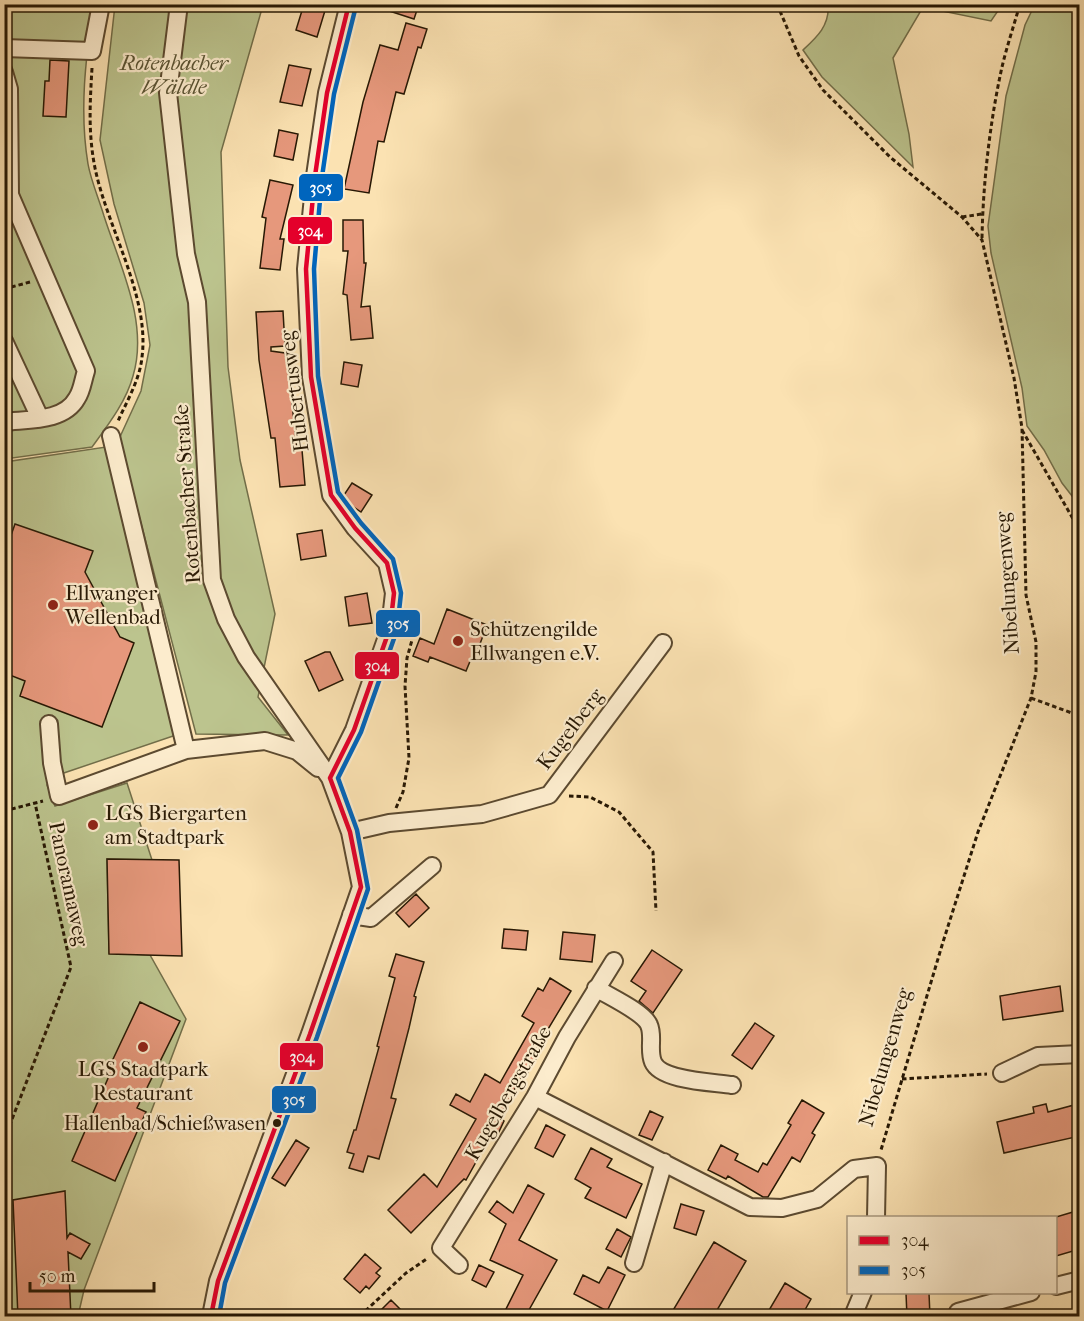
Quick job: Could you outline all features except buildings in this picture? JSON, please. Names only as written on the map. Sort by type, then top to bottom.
[{"type":"street","points":[[4,48],[92,51],[101,4]]},
{"type":"street","name":"Rotenbacher Straße","points":[[179,4],[168,93],[186,254],[197,302],[212,580],[226,619],[246,657],[330,778],[350,832],[361,887],[310,1034],[213,1280],[212,1317]]},
{"type":"street","name":"Hubertusweg","points":[[330,778],[354,730],[390,628],[394,593],[387,562],[355,528],[331,495],[311,377],[306,269],[315,176],[327,93],[349,4]]},
{"type":"street","points":[[4,72],[9,88],[7,123],[10,195],[86,371],[79,396],[70,409],[56,415],[4,422]]},
{"type":"street","points":[[4,341],[39,418]]},
{"type":"street","points":[[111,436],[186,750]]},
{"type":"street","name":"Kugelberg","points":[[350,832],[389,823],[482,814],[549,795],[663,643]]},
{"type":"street","points":[[49,724],[52,763],[59,796],[186,750],[265,741],[297,751],[330,778]]},
{"type":"street","points":[[351,915],[371,918],[432,866]]},
{"type":"street","name":"Kugelbergstraße","points":[[441,1248],[535,1097],[596,988],[614,962]]},
{"type":"street","points":[[596,988],[644,1018],[650,1026],[650,1052],[654,1065],[663,1073],[732,1085]]},
{"type":"street","points":[[1002,1072],[1038,1056],[1080,1054]]},
{"type":"street","points":[[535,1097],[750,1207],[782,1208],[817,1199],[854,1168],[877,1166],[876,1216]]},
{"type":"street","points":[[634,1263],[664,1162]]},
{"type":"street","points":[[441,1248],[459,1265]]},
{"type":"street","points":[[1057,1286],[1080,1280]]},
{"type":"street","points":[[853,1317],[863,1294]]},
{"type":"street","points":[[958,1312],[1027,1294]]},
{"type":"path","name":"Nibelungenweg","points":[[777,4],[799,56],[823,90],[890,157],[962,217],[982,240],[1014,378],[1022,428],[1026,595],[1036,642],[1036,672],[1031,698],[978,832],[877,1166]]},
{"type":"path","points":[[982,240],[982,214],[995,106],[1002,66],[1020,4]]},
{"type":"path","points":[[92,51],[88,123],[95,169],[137,302],[142,329],[142,358],[132,392],[111,436]]},
{"type":"path","points":[[962,217],[982,214]]},
{"type":"path","points":[[4,289],[46,278]]},
{"type":"path","points":[[1022,428],[1080,531]]},
{"type":"path","points":[[389,823],[403,792],[409,758],[406,667],[417,622],[393,607]]},
{"type":"path","points":[[1031,698],[1080,716]]},
{"type":"path","points":[[549,795],[590,797],[619,812],[653,852],[656,911]]},
{"type":"path","points":[[4,811],[59,796]]},
{"type":"path","name":"Panoramaweg","points":[[4,1140],[71,967],[35,803]]},
{"type":"path","points":[[902,1079],[1002,1072]]},
{"type":"path","points":[[360,1317],[406,1273],[441,1248]]},
{"type":"green space","points":[[1035,4],[1079,5],[1079,505],[1062,483],[1044,450],[1027,426],[1022,388],[991,253],[988,226],[1006,96],[1025,25]]},
{"type":"green space","points":[[4,5],[93,5],[86,64],[85,144],[93,183],[130,295],[137,336],[137,356],[130,386],[116,413],[92,447],[5,459]]},
{"type":"green space","name":"Rotenbacher Wäldle","points":[[115,5],[263,5],[221,152],[228,367],[240,460],[275,614],[258,697],[288,735],[196,734],[119,439],[141,391],[150,345],[144,303],[114,204],[100,140]]},
{"type":"green space","points":[[828,5],[1002,5],[991,21],[923,7],[893,58],[909,134],[913,167],[822,77],[803,50],[825,25]]},
{"type":"green space","points":[[106,447],[182,733],[55,776],[47,785],[55,806],[127,783],[152,860],[107,859],[109,953],[150,955],[186,1019],[84,1290],[78,1316],[5,1316],[4,799],[12,796],[4,795],[5,462]]},
{"type":"transit line","name":"304","points":[[211,1316],[218,1281],[310,1034],[361,887],[350,832],[330,778],[354,730],[390,628],[394,593],[387,563],[355,528],[331,495],[311,377],[306,269],[315,176],[327,93],[349,4]]},
{"type":"transit line","name":"305","points":[[219,1316],[225,1283],[317,1037],[368,889],[357,830],[338,778],[361,732],[397,630],[401,593],[393,559],[361,523],[338,492],[318,376],[314,269],[322,177],[334,94],[356,6]]},
{"type":"place","name":"Ellwanger Wellenbad","points":[[53,605]]},
{"type":"place","name":"Schützengilde Ellwangen e.V.","points":[[458,641]]},
{"type":"place","name":"LGS Biergarten am Stadtpark","points":[[93,825]]},
{"type":"place","name":"LGS Stadtpark Restaurant","points":[[143,1047]]},
{"type":"place","name":"Hallenbad/Schießwasen","points":[[277,1123]]}]
